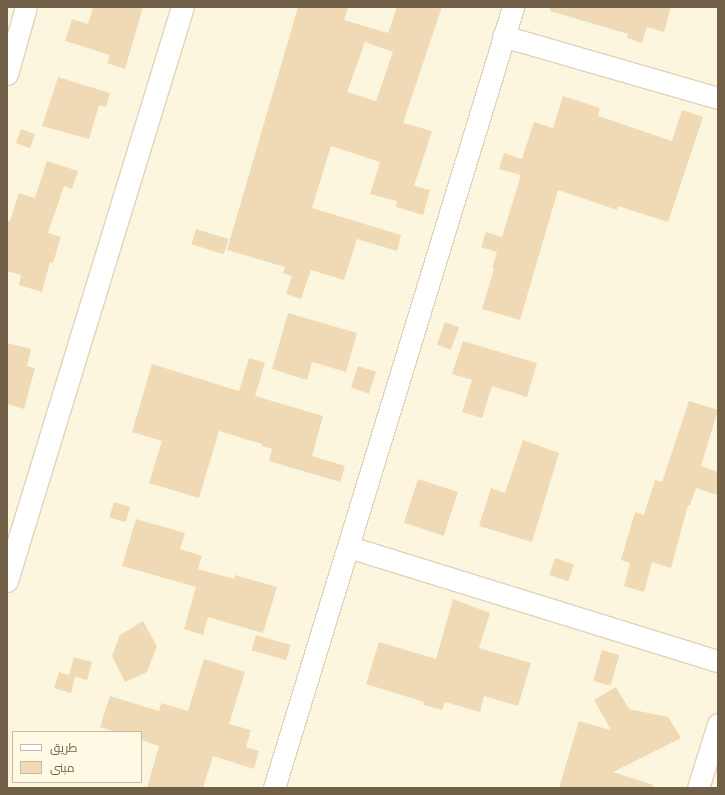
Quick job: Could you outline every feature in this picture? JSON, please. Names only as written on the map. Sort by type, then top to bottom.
[{"type":"street","points":[[7,74],[26,7]]},
{"type":"street","points":[[7,581],[183,7]]},
{"type":"street","points":[[274,788],[349,548],[513,7]]},
{"type":"street","points":[[503,36],[718,98]]},
{"type":"street","points":[[349,548],[718,661]]},
{"type":"street","points":[[698,788],[718,724]]},
{"type":"building","points":[[93,7],[143,7],[125,69],[107,63],[110,55],[65,41],[72,19],[88,24]]},
{"type":"building","points":[[298,7],[348,7],[344,20],[388,33],[397,7],[442,7],[403,123],[432,131],[414,186],[430,190],[423,215],[396,207],[397,201],[370,194],[380,162],[331,146],[312,208],[401,235],[397,251],[357,239],[344,280],[311,270],[301,299],[286,294],[292,276],[283,273],[285,267],[227,250]],"holes":[[[365,42],[393,52],[376,101],[347,92]]]},
{"type":"building","points":[[550,7],[671,7],[664,32],[647,27],[642,43],[627,38],[628,34],[550,11]]},
{"type":"building","points":[[58,77],[110,93],[106,107],[99,105],[89,139],[42,126]]},
{"type":"building","points":[[563,96],[600,108],[598,116],[672,141],[682,110],[703,117],[668,222],[618,206],[617,210],[558,190],[520,320],[482,309],[494,269],[492,268],[497,252],[481,247],[486,232],[502,237],[521,175],[499,169],[504,153],[522,159],[534,122],[553,128]]},
{"type":"building","points":[[21,129],[35,134],[30,148],[16,143]]},
{"type":"building","points":[[47,161],[78,171],[72,189],[64,186],[48,233],[61,237],[53,263],[50,262],[42,292],[19,285],[21,275],[7,271],[7,221],[10,221],[19,193],[35,198]]},
{"type":"building","points":[[196,229],[229,239],[224,254],[191,244]]},
{"type":"building","points":[[288,313],[357,333],[346,372],[312,362],[307,380],[272,369]]},
{"type":"building","points":[[445,322],[459,327],[451,350],[437,345]]},
{"type":"building","points":[[463,341],[537,363],[527,397],[492,386],[482,418],[462,412],[472,380],[452,374]]},
{"type":"building","points":[[7,343],[31,349],[27,366],[35,368],[24,409],[7,404]]},
{"type":"building","points":[[249,358],[265,363],[255,396],[323,416],[312,456],[345,466],[340,482],[269,461],[272,449],[262,446],[262,444],[219,431],[199,498],[149,483],[162,441],[132,432],[152,364],[239,391]]},
{"type":"building","points":[[358,366],[376,372],[369,394],[351,388]]},
{"type":"building","points":[[689,401],[718,410],[701,466],[718,472],[718,495],[696,488],[690,505],[688,505],[671,568],[652,562],[644,592],[624,586],[630,563],[621,560],[635,512],[644,515],[655,480],[662,482]]},
{"type":"building","points":[[523,440],[559,453],[532,542],[479,526],[491,488],[505,493]]},
{"type":"building","points":[[418,479],[458,492],[444,536],[404,523]]},
{"type":"building","points":[[114,502],[130,507],[126,522],[109,517]]},
{"type":"building","points":[[136,519],[185,533],[180,549],[202,556],[198,569],[234,579],[235,575],[277,587],[263,633],[208,617],[203,635],[184,629],[196,587],[122,566]]},
{"type":"building","points":[[555,558],[574,564],[568,581],[549,575]]},
{"type":"building","points":[[453,599],[490,613],[479,648],[531,663],[518,706],[484,696],[480,712],[445,702],[442,710],[423,705],[424,702],[366,684],[379,642],[436,659]]},
{"type":"building","points":[[143,621],[157,646],[147,672],[125,682],[112,656],[120,635]]},
{"type":"building","points":[[256,635],[291,645],[286,660],[252,650]]},
{"type":"building","points":[[602,650],[619,655],[610,686],[593,681]]},
{"type":"building","points":[[74,657],[92,662],[87,680],[75,677],[71,693],[54,688],[59,672],[69,675]]},
{"type":"building","points":[[204,659],[245,672],[229,724],[251,730],[246,747],[259,751],[254,769],[213,756],[203,788],[147,788],[159,746],[142,740],[142,731],[113,731],[100,727],[110,696],[159,711],[161,703],[188,711]]},
{"type":"building","points":[[616,687],[629,709],[668,717],[681,738],[613,772],[653,785],[653,788],[559,788],[579,721],[611,730],[594,700]]}]
